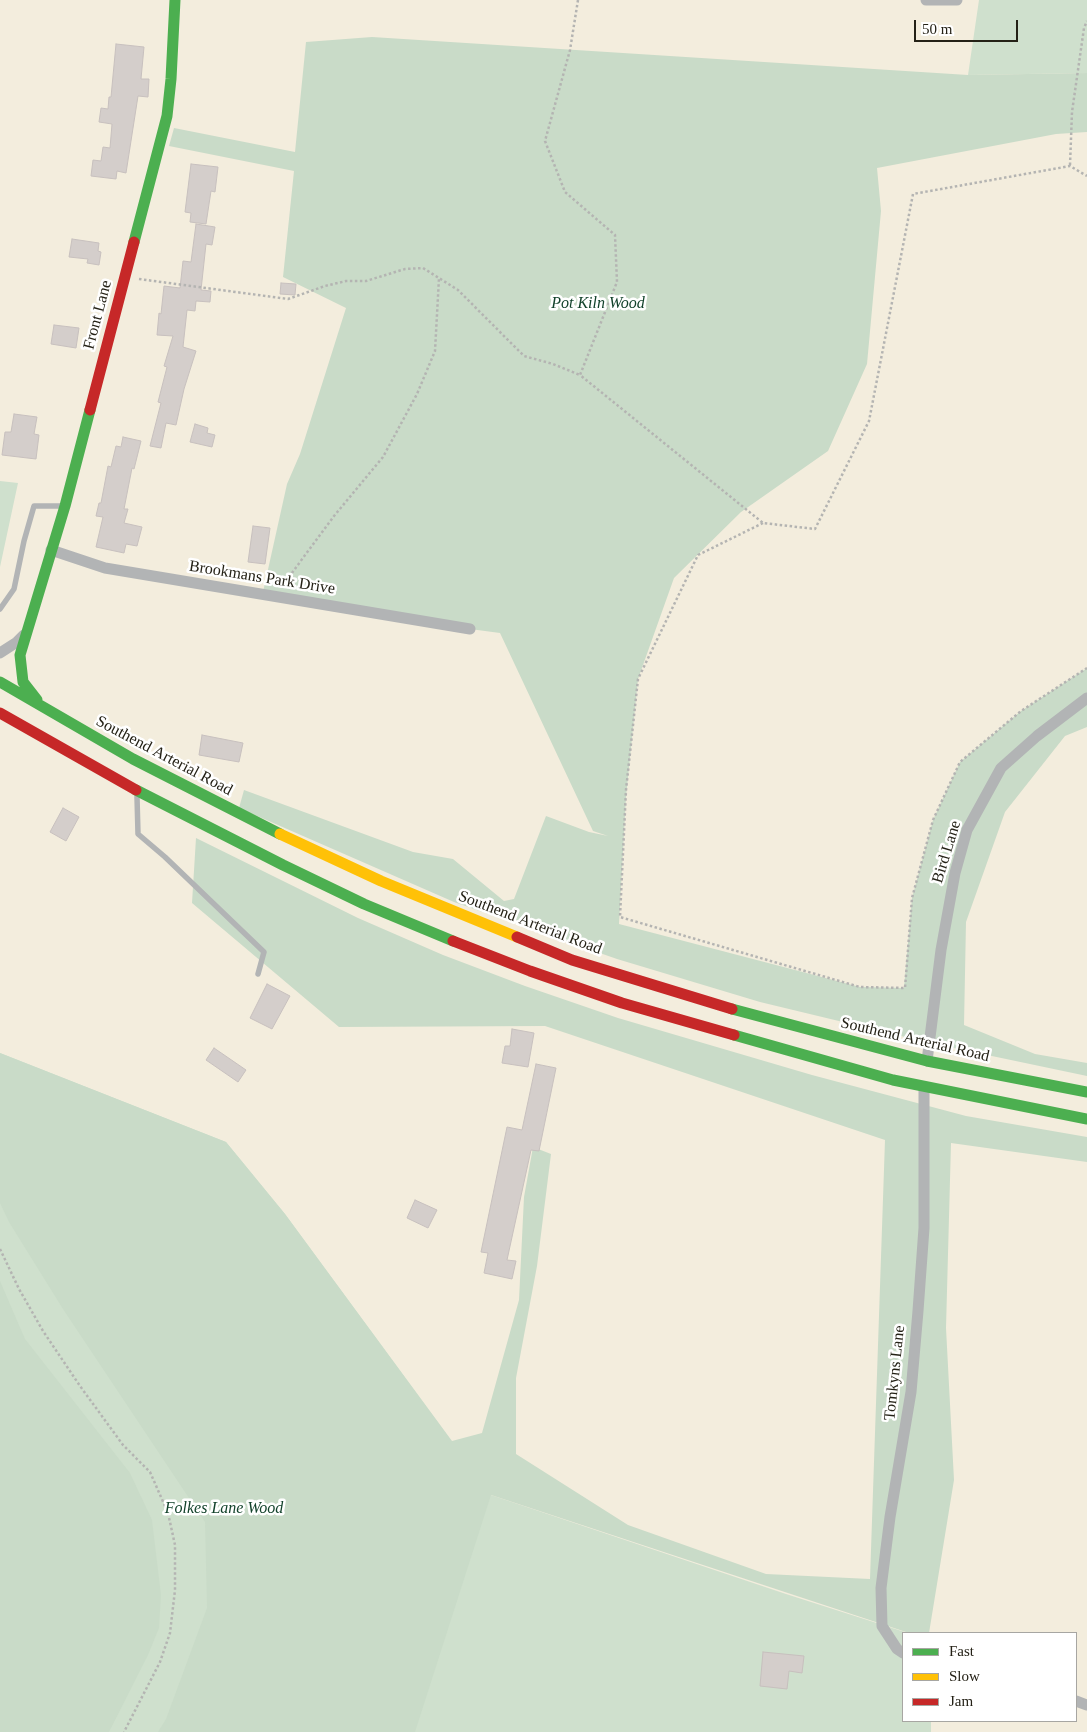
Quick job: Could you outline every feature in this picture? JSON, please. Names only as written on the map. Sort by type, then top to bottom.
[{"type":"main road","name":"Front Lane","points":[[54,715],[33,697],[23,682],[20,655],[65,506],[167,116],[175,0]]},
{"type":"main road","name":"Southend Arterial Road","points":[[0,682],[132,759],[298,843],[381,881],[572,960],[749,1014],[927,1061],[1087,1092]]},
{"type":"main road","points":[[0,713],[137,791],[364,904],[449,940],[530,971],[622,1003],[884,1078],[924,1088],[1087,1120]]},
{"type":"street","points":[[926,0],[957,0]]},
{"type":"street","name":"Brookmans Park Drive","points":[[51,550],[105,568],[470,629]]},
{"type":"street","points":[[0,653],[17,642],[26,632]]},
{"type":"street","name":"Bird Lane","points":[[927,1061],[941,950],[951,892],[967,830],[1001,768],[1037,736],[1087,698]]},
{"type":"street","name":"Tomkyns Lane","points":[[902,1652],[882,1626],[882,1588],[890,1517],[911,1392],[924,1228],[924,1088]]},
{"type":"lane","points":[[0,609],[14,589],[24,541],[34,506],[65,506]]},
{"type":"lane","points":[[137,791],[138,834],[165,856],[264,952],[258,974]]},
{"type":"path","points":[[578,0],[570,50],[545,141],[565,192],[615,235],[617,282],[580,375]]},
{"type":"path","points":[[1070,166],[1072,112],[1084,28],[1087,21]]},
{"type":"path","points":[[125,278],[288,299],[346,281],[366,281],[405,269],[423,268],[458,290],[524,356],[553,364],[580,375],[763,522],[816,529],[869,421],[913,194],[1070,166],[1087,176]]},
{"type":"path","points":[[274,597],[334,516],[383,457],[417,394],[435,351],[439,278]]},
{"type":"path","points":[[763,522],[698,555],[638,679],[626,790],[620,917],[860,987],[905,988],[912,898],[933,820],[960,762],[1021,711],[1087,668]]},
{"type":"path","points":[[0,1249],[19,1289],[44,1331],[91,1402],[123,1445],[150,1472],[168,1513],[175,1545],[175,1590],[170,1633],[160,1662],[124,1732]]},
{"type":"green space","points":[[979,0],[1087,0],[1087,73],[968,75]]},
{"type":"green space","name":"Pot Kiln Wood","points":[[372,37],[968,75],[1087,73],[1087,132],[1056,134],[877,168],[881,211],[867,364],[828,451],[741,512],[674,578],[638,679],[626,797],[619,924],[860,987],[904,988],[912,898],[933,820],[960,762],[1021,711],[1087,668],[1087,727],[1065,736],[1005,812],[966,922],[964,1025],[1035,1054],[1087,1063],[1087,1076],[930,1043],[760,1002],[617,959],[454,902],[239,808],[244,790],[413,852],[453,859],[504,901],[514,899],[546,816],[589,832],[608,836],[593,831],[500,633],[263,592],[287,484],[300,454],[346,308],[283,277],[294,171],[169,146],[174,128],[295,152],[306,42]]},
{"type":"green space","points":[[0,481],[18,483],[0,567]]},
{"type":"green space","name":"Folkes Lane Wood","points":[[196,838],[358,918],[443,955],[618,1018],[812,1075],[966,1116],[1087,1137],[1087,1162],[951,1143],[946,1328],[954,1480],[929,1632],[906,1632],[491,1495],[415,1732],[158,1732],[166,1719],[207,1608],[205,1522],[63,1309],[9,1222],[0,1203],[0,1053],[226,1142],[285,1214],[452,1441],[482,1433],[519,1300],[524,1197],[533,1147],[551,1154],[537,1266],[516,1378],[516,1454],[628,1525],[766,1574],[870,1579],[885,1140],[545,1026],[339,1027],[192,903]]},
{"type":"green space","name":"Folkes Lane Wood","points":[[0,1053],[226,1142],[285,1214],[491,1495],[905,1632],[902,1632],[902,1722],[931,1722],[931,1732],[0,1732]]},
{"type":"green space","points":[[0,1281],[25,1339],[130,1473],[152,1520],[161,1595],[159,1628],[148,1655],[109,1732],[0,1732]]},
{"type":"building","points":[[116,44],[144,47],[141,79],[149,79],[148,97],[138,96],[126,173],[117,171],[116,179],[91,176],[93,160],[101,161],[103,147],[110,148],[112,124],[99,122],[101,108],[108,109],[109,97],[111,97]]},
{"type":"building","points":[[191,164],[218,167],[215,192],[211,191],[206,224],[190,222],[191,213],[185,212]]},
{"type":"building","points":[[196,224],[215,227],[212,245],[206,244],[201,290],[211,291],[210,302],[196,301],[195,311],[187,310],[183,347],[196,351],[184,389],[176,425],[166,423],[161,448],[150,446],[161,403],[158,402],[167,367],[164,366],[173,336],[157,335],[159,313],[161,314],[164,286],[180,288],[183,261],[191,262]]},
{"type":"building","points":[[72,239],[99,243],[98,251],[101,252],[99,265],[87,263],[88,259],[69,257]]},
{"type":"building","points":[[281,283],[296,284],[295,295],[280,294]]},
{"type":"building","points":[[54,325],[79,328],[76,348],[51,344]]},
{"type":"building","points":[[14,414],[37,417],[34,434],[39,435],[36,459],[2,455],[5,432],[11,432]]},
{"type":"building","points":[[195,424],[208,428],[207,433],[215,435],[212,447],[190,442]]},
{"type":"building","points":[[123,437],[141,441],[134,469],[132,468],[124,509],[128,509],[124,523],[142,527],[137,546],[126,544],[124,553],[96,547],[103,517],[96,516],[99,503],[101,503],[108,466],[111,467],[116,446],[121,447]]},
{"type":"building","points":[[253,526],[270,528],[265,564],[248,562]]},
{"type":"building","points":[[202,735],[243,743],[239,762],[199,755]]},
{"type":"building","points":[[63,808],[79,817],[66,841],[50,832]]},
{"type":"building","points":[[267,984],[290,996],[272,1029],[250,1018]]},
{"type":"building","points":[[512,1029],[534,1033],[528,1067],[502,1063],[505,1046],[510,1046]]},
{"type":"building","points":[[214,1048],[246,1070],[238,1082],[206,1060]]},
{"type":"building","points":[[536,1064],[556,1068],[539,1151],[531,1150],[507,1260],[516,1261],[512,1279],[484,1273],[488,1253],[481,1252],[507,1127],[522,1130]]},
{"type":"building","points":[[415,1200],[437,1210],[428,1228],[407,1218]]},
{"type":"building","points":[[763,1652],[804,1656],[802,1673],[789,1671],[787,1689],[760,1686]]},
{"type":"traffic: fast","points":[[134,242],[167,116],[175,0]]},
{"type":"traffic: fast","points":[[37,700],[23,682],[20,655],[65,506],[90,410]]},
{"type":"traffic: fast","points":[[0,682],[133,759],[280,834]]},
{"type":"traffic: fast","points":[[136,790],[364,904],[453,941]]},
{"type":"traffic: fast","points":[[732,1009],[927,1061],[1087,1092]]},
{"type":"traffic: fast","points":[[734,1035],[893,1080],[1087,1119]]},
{"type":"traffic: slow","points":[[280,834],[381,881],[517,937]]},
{"type":"traffic: jam","points":[[90,410],[134,242]]},
{"type":"traffic: jam","points":[[0,713],[136,790]]},
{"type":"traffic: jam","points":[[517,937],[572,960],[732,1009]]},
{"type":"traffic: jam","points":[[453,941],[530,971],[622,1003],[734,1035]]}]
